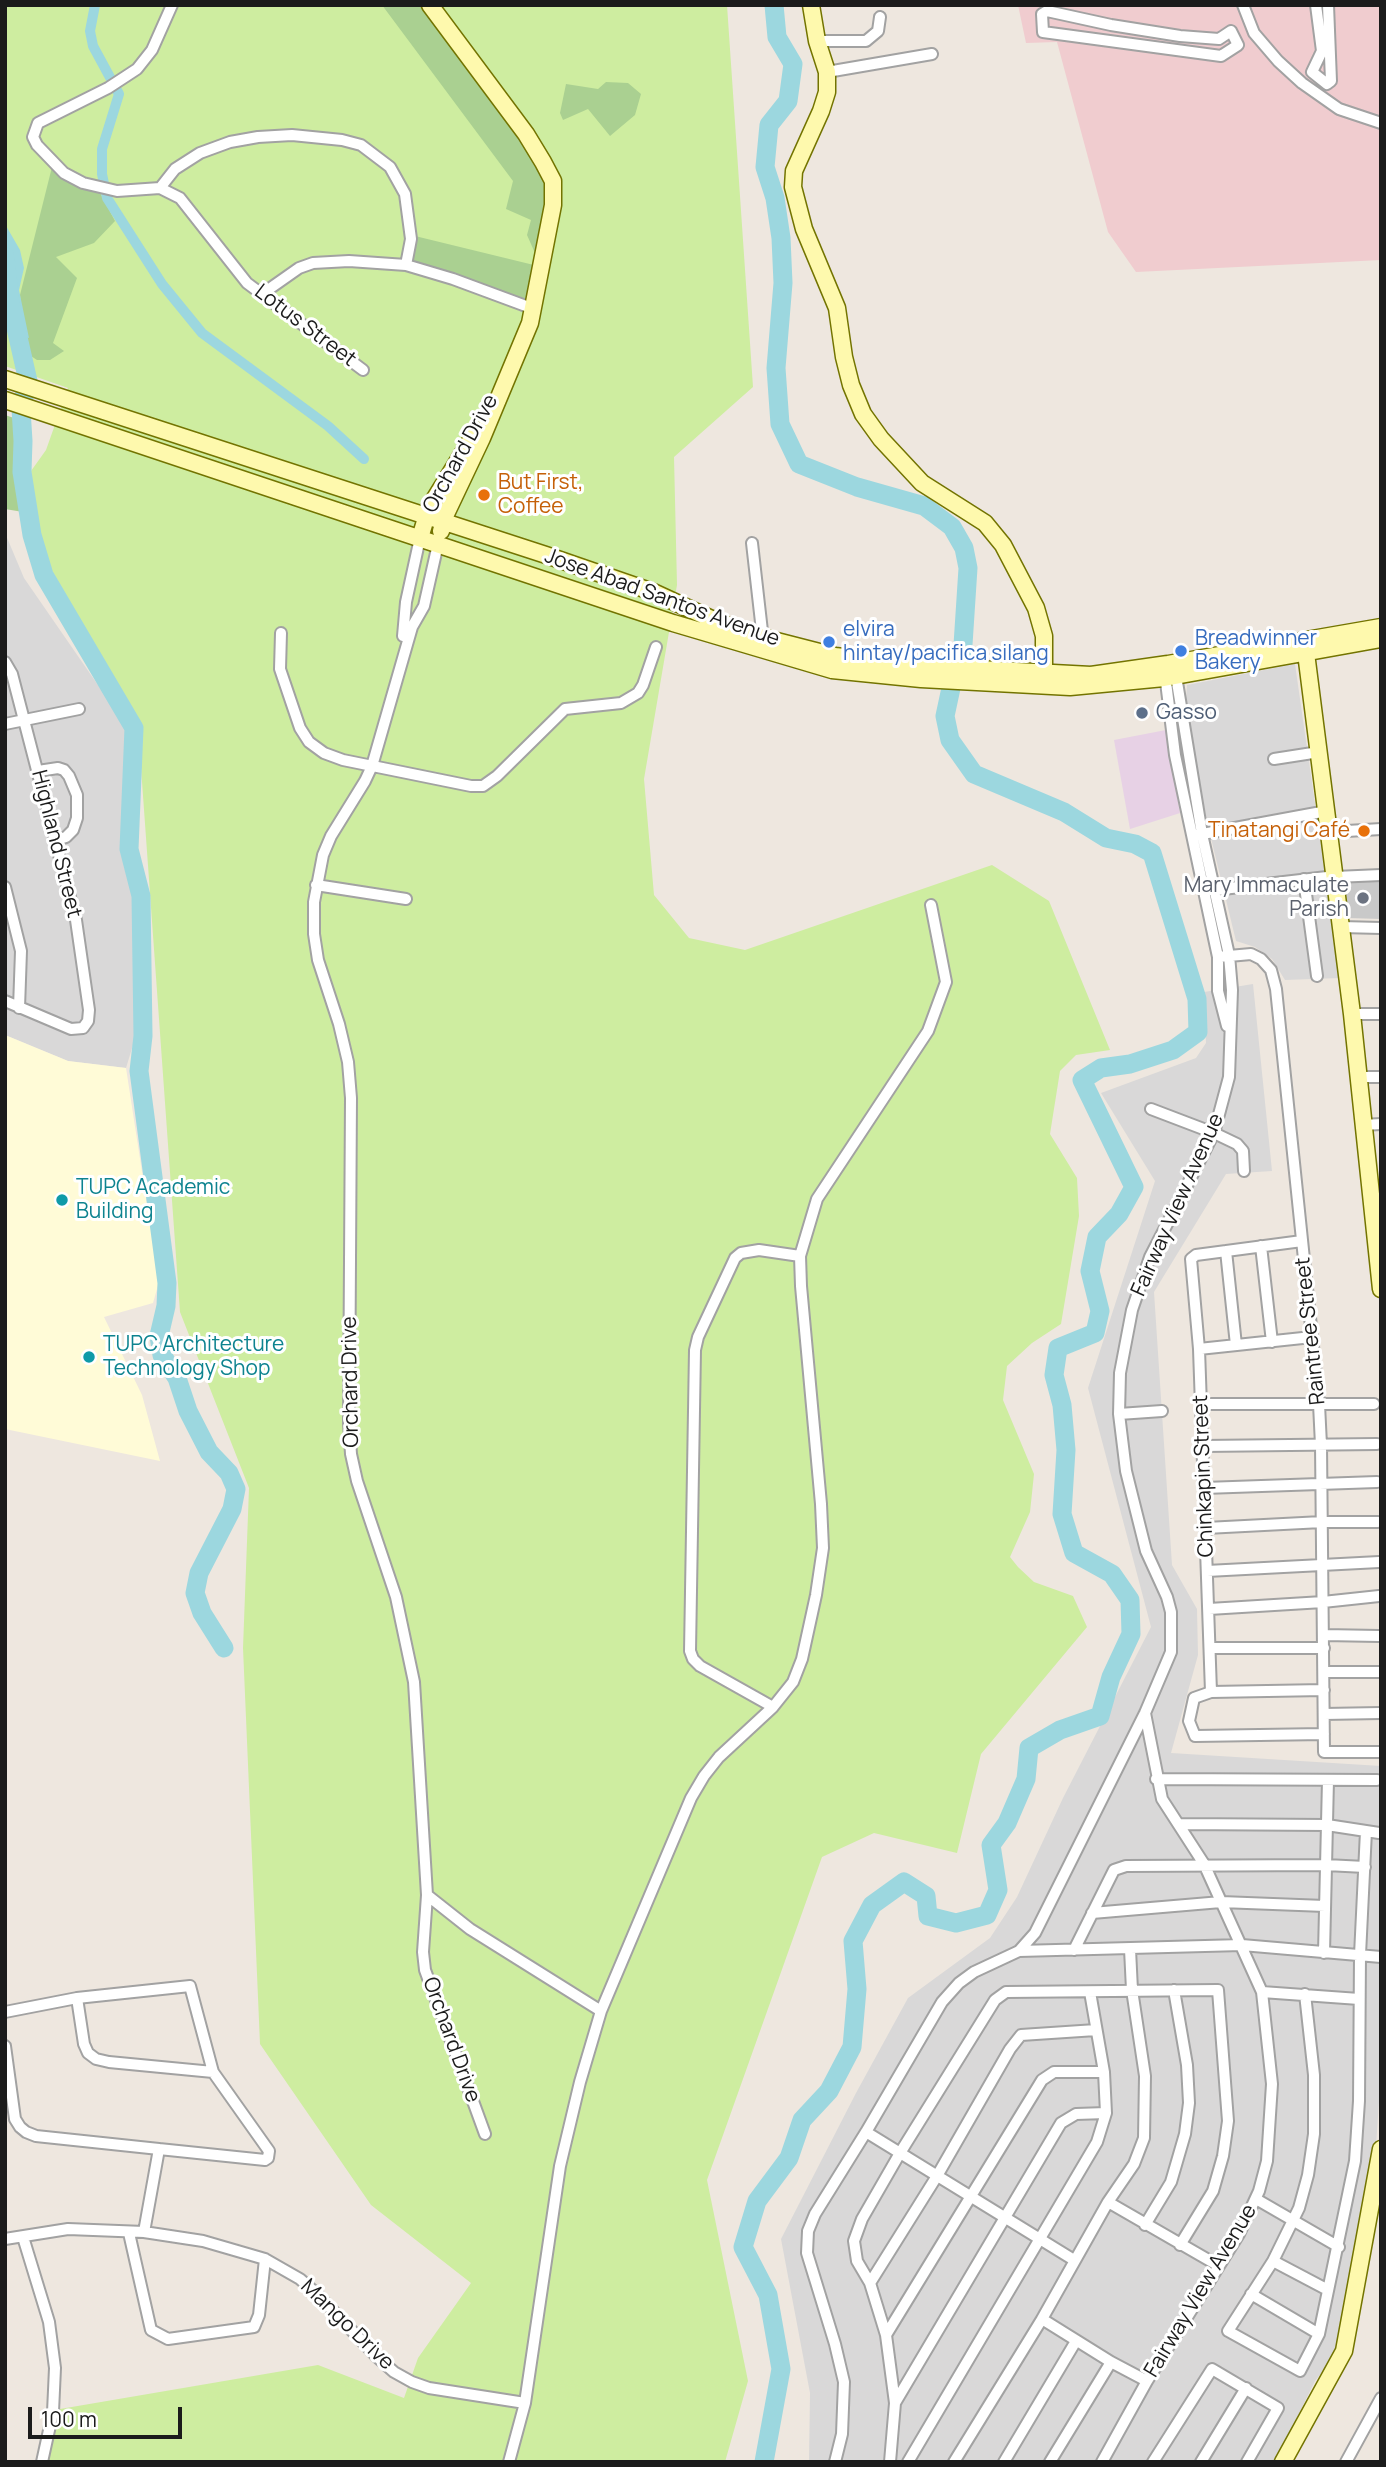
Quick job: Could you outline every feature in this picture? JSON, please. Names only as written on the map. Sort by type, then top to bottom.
[{"type":"main road","name":"Orchard Drive","points":[[430,5],[526,134],[552,181],[553,205],[532,316],[482,438],[443,523],[438,544]]},
{"type":"main road","points":[[811,5],[817,41],[827,72],[827,92],[794,171],[793,187],[804,229],[837,308],[851,385],[863,414],[881,439],[922,483],[985,523],[1003,545],[1045,636],[1044,680]]},
{"type":"main road","name":"Orchard Drive","points":[[420,538],[425,517],[474,434],[532,316]]},
{"type":"main road","name":"Jose Abad Santos Avenue","points":[[7,379],[653,592],[759,643],[832,670],[1044,680],[1091,675],[1169,673],[1307,646],[1381,627]]},
{"type":"main road","name":"Jose Abad Santos Avenue","points":[[5,400],[673,624],[759,643]]},
{"type":"main road","name":"Jose Abad Santos Avenue","points":[[1307,646],[1381,639]]},
{"type":"main road","points":[[1307,646],[1330,832],[1331,877],[1341,927],[1363,1125],[1375,1191],[1381,1289]]},
{"type":"main road","points":[[1293,2462],[1353,2354],[1381,2149]]},
{"type":"main road","points":[[1283,2462],[1344,2351],[1366,2258],[1381,2211]]},
{"type":"street","points":[[172,5],[152,50],[137,69],[108,88],[38,123],[33,137],[37,145],[64,173],[83,183],[117,191],[160,188],[175,169],[200,153],[230,142],[292,135],[342,140],[361,145],[390,167],[405,194],[411,239],[406,265]]},
{"type":"street","points":[[1243,5],[1252,29],[1278,61],[1302,83],[1339,109],[1381,123]]},
{"type":"street","points":[[1316,5],[1322,51],[1312,72],[1328,83],[1331,81],[1328,5]]},
{"type":"street","points":[[1047,11],[1180,36],[1219,38],[1231,31],[1235,38],[1238,45],[1221,56],[1043,32],[1042,14],[1047,11]]},
{"type":"street","points":[[817,41],[866,41],[878,31],[880,17]]},
{"type":"street","points":[[1235,38],[1252,29]]},
{"type":"street","points":[[827,72],[932,54]]},
{"type":"street","name":"Lotus Street","points":[[160,188],[180,198],[247,283],[363,370]]},
{"type":"street","points":[[262,294],[289,274],[313,263],[349,261],[406,265],[453,279],[532,316]]},
{"type":"street","name":"Orchard Drive","points":[[398,674],[406,603],[420,538]]},
{"type":"street","points":[[752,543],[759,643]]},
{"type":"street","name":"Orchard Drive","points":[[438,544],[424,606],[412,627],[372,766],[331,836],[323,855],[316,885],[314,923],[318,960],[345,1049],[351,1098],[351,1454],[357,1481],[396,1597],[414,1682],[427,1895],[423,1952],[425,1970],[485,2134]]},
{"type":"street","points":[[281,633],[280,668],[300,728],[309,742],[324,753],[372,766],[454,784],[482,786],[497,776],[565,709],[621,703],[638,694],[656,647]]},
{"type":"street","name":"Highland Street","points":[[5,662],[12,674],[76,920],[86,984],[88,1021],[83,1028],[71,1030],[19,1007]]},
{"type":"street","name":"Fairway View Avenue","points":[[1169,673],[1196,835],[1224,956]]},
{"type":"street","points":[[5,724],[79,709]]},
{"type":"street","points":[[1274,759],[1319,752]]},
{"type":"street","points":[[38,771],[58,768],[64,770],[77,795],[77,818],[73,830],[56,840]]},
{"type":"street","points":[[1196,835],[1327,811]]},
{"type":"street","points":[[1330,832],[1381,830]]},
{"type":"street","name":"Fairway View Avenue","points":[[1104,2458],[1147,2381],[1239,2234],[1256,2199],[1267,2161],[1272,2084],[1262,1992],[1204,1864],[1162,1799],[1156,1779],[1145,1713],[1171,1652],[1171,1612],[1146,1551],[1126,1471],[1119,1414],[1120,1373],[1132,1310],[1150,1257],[1214,1133],[1229,1077],[1230,1039],[1218,991],[1224,956],[1214,890],[1196,835]]},
{"type":"street","points":[[1214,890],[1304,879],[1381,875]]},
{"type":"street","points":[[1304,879],[1317,975]]},
{"type":"street","points":[[316,885],[406,900]]},
{"type":"street","points":[[5,887],[21,951],[19,1007],[5,1001]]},
{"type":"street","points":[[509,2462],[525,2403],[560,2166],[580,2082],[601,2011],[691,1798],[719,1758],[773,1707],[793,1682],[802,1658],[816,1595],[822,1548],[820,1491],[800,1286],[800,1256],[817,1199],[928,1031],[946,982],[931,905]]},
{"type":"street","points":[[1341,927],[1381,928]]},
{"type":"street","name":"Raintree Street","points":[[1224,956],[1251,954],[1261,959],[1271,970],[1276,989],[1319,1404],[1324,1752],[1380,1752]]},
{"type":"street","points":[[1352,1014],[1381,1014]]},
{"type":"street","points":[[1359,1077],[1381,1077]]},
{"type":"street","points":[[1151,1109],[1229,1139],[1243,1151],[1244,1171]]},
{"type":"street","points":[[1363,1125],[1381,1124]]},
{"type":"street","points":[[1236,1345],[1226,1251],[1302,1241]]},
{"type":"street","points":[[1261,1246],[1272,1342]]},
{"type":"street","points":[[773,1707],[701,1666],[693,1659],[690,1651],[695,1350],[698,1337],[735,1258],[741,1253],[759,1250],[800,1256]]},
{"type":"street","name":"Chinkapin Street","points":[[1211,1692],[1199,1349],[1191,1259],[1196,1255],[1226,1251]]},
{"type":"street","points":[[1199,1349],[1312,1338]]},
{"type":"street","points":[[1201,1404],[1374,1404]]},
{"type":"street","points":[[1119,1414],[1162,1411]]},
{"type":"street","points":[[1203,1446],[1377,1444]]},
{"type":"street","points":[[1204,1488],[1377,1482]]},
{"type":"street","points":[[1206,1528],[1378,1521]]},
{"type":"street","points":[[1207,1571],[1380,1562]]},
{"type":"street","points":[[1209,1609],[1379,1596]]},
{"type":"street","points":[[1324,1635],[1379,1636]]},
{"type":"street","points":[[1210,1648],[1324,1648]]},
{"type":"street","points":[[1324,1672],[1380,1672]]},
{"type":"street","points":[[1324,1689],[1211,1692],[1194,1698],[1189,1721],[1195,1736],[1324,1734]]},
{"type":"street","points":[[835,2462],[842,2434],[844,2382],[807,2253],[808,2231],[815,2214],[866,2133],[942,2002],[959,1983],[974,1972],[1019,1951],[1035,1933],[1145,1713]]},
{"type":"street","points":[[1324,1714],[1381,1713]]},
{"type":"street","points":[[1156,1779],[1377,1780]]},
{"type":"street","points":[[1324,1953],[1328,1780]]},
{"type":"street","points":[[1179,1825],[1327,1825],[1379,1833]]},
{"type":"street","points":[[1305,1994],[1314,2075],[1314,2134],[1308,2175],[1293,2220],[1273,2261],[1228,2331],[1300,2371],[1319,2334],[1355,2161],[1366,1831]]},
{"type":"street","points":[[1074,1950],[1114,1870],[1126,1866],[1204,1864],[1365,1867]]},
{"type":"street","points":[[427,1895],[470,1929],[601,2011]]},
{"type":"street","points":[[1092,1913],[1221,1902],[1325,1906]]},
{"type":"street","points":[[1019,1951],[1242,1945],[1381,1957]]},
{"type":"street","points":[[954,2462],[1042,2319],[1108,2202],[1134,2164],[1144,2138],[1145,2076],[1132,1990],[1130,1949]]},
{"type":"street","points":[[5,2012],[77,1998],[190,1986],[213,2072],[279,2165]]},
{"type":"street","points":[[1145,2225],[1171,2182],[1185,2134],[1189,2103],[1187,2065],[1174,1990]]},
{"type":"street","points":[[890,2462],[895,2403],[886,2335],[870,2283],[857,2261],[854,2241],[862,2219],[900,2153],[995,2000],[1006,1992],[1218,1990],[1228,2121],[1223,2156],[1213,2191],[1181,2245]]},
{"type":"street","points":[[908,2462],[1097,2142],[1106,2113],[1104,2072],[1090,1992]]},
{"type":"street","points":[[1262,1992],[1359,1999]]},
{"type":"street","points":[[77,1998],[85,2044],[88,2053],[96,2059],[109,2063],[213,2072]]},
{"type":"street","points":[[870,2283],[937,2176],[1010,2049],[1021,2035],[1096,2030]]},
{"type":"street","points":[[5,2046],[15,2119],[26,2132],[36,2136],[265,2160],[269,2151]]},
{"type":"street","points":[[886,2335],[1042,2080],[1055,2072],[1104,2072]]},
{"type":"street","points":[[895,2403],[1061,2123],[1076,2114],[1106,2113]]},
{"type":"street","points":[[866,2133],[1074,2260]]},
{"type":"street","points":[[144,2232],[159,2149]]},
{"type":"street","points":[[1256,2199],[1339,2247]]},
{"type":"street","points":[[1108,2202],[1219,2266]]},
{"type":"street","name":"Mango Drive","points":[[5,2239],[68,2230],[144,2232],[203,2241],[265,2259],[300,2279],[394,2372],[429,2388],[525,2403]]},
{"type":"street","points":[[128,2233],[151,2330],[168,2339],[254,2327],[259,2315],[265,2259]]},
{"type":"street","points":[[23,2237],[49,2322],[55,2368],[53,2412],[42,2462]]},
{"type":"street","points":[[1273,2261],[1328,2290]]},
{"type":"street","points":[[1251,2294],[1319,2334]]},
{"type":"street","points":[[1042,2319],[1147,2381]]},
{"type":"street","points":[[1004,2462],[1076,2341]]},
{"type":"street","points":[[1050,2462],[1111,2362]]},
{"type":"street","points":[[1153,2462],[1212,2368],[1278,2408],[1247,2462]]},
{"type":"street","points":[[1201,2462],[1246,2388]]},
{"type":"street","points":[[1346,2462],[1381,2398]]},
{"type":"street","points":[[1104,2458],[1117,2462]]},
{"type":"shaded area","points":[[1018,5],[1381,5],[1381,260],[1136,272],[1108,232],[1057,42],[1026,43]]},
{"type":"shaded area","points":[[5,533],[24,578],[129,730],[121,847],[136,898],[136,1035],[126,1068],[68,1061],[5,1035]]},
{"type":"shaded area","points":[[1295,664],[1340,978],[1285,980],[1272,959],[1255,947],[1236,941],[1208,826],[1185,712],[1187,685]]},
{"type":"shaded area","points":[[1166,730],[1180,813],[1130,829],[1114,740]]},
{"type":"shaded area","name":"Mary Immaculate Parish","points":[[1381,877],[1381,919],[1347,918],[1343,879]]},
{"type":"shaded area","points":[[1253,984],[1272,1171],[1226,1174],[1154,1292],[1172,1565],[1197,1609],[1198,1655],[1171,1753],[1381,1766],[1380,2087],[1375,2161],[1337,2353],[1315,2381],[1275,2462],[809,2462],[810,2393],[781,2239],[908,1998],[990,1938],[1017,1897],[1063,1798],[1151,1627],[1088,1388],[1155,1181],[1101,1093],[1196,1058],[1206,1043],[1204,992]]},
{"type":"shaded area","points":[[5,1035],[68,1061],[126,1068],[159,1282],[153,1303],[104,1317],[142,1395],[160,1461],[5,1429]]},
{"type":"green space","points":[[5,5],[727,5],[753,387],[674,457],[677,585],[644,779],[654,895],[689,938],[745,950],[992,865],[1049,901],[1110,1050],[1076,1055],[1060,1071],[1050,1134],[1077,1178],[1079,1216],[1061,1324],[1032,1343],[1007,1366],[1003,1400],[1034,1474],[1030,1512],[1010,1557],[1034,1582],[1073,1596],[1087,1627],[981,1754],[957,1853],[874,1833],[822,1857],[707,2180],[748,2381],[725,2462],[48,2462],[60,2409],[318,2365],[404,2398],[418,2358],[471,2283],[371,2205],[260,2044],[243,1648],[249,1488],[180,1312],[138,726],[51,569],[36,518],[31,471],[46,450],[68,388],[5,366]]},
{"type":"green space","points":[[382,5],[424,5],[543,162],[550,185],[539,262],[527,235],[531,220],[506,209],[513,181]]},
{"type":"green space","points":[[606,82],[628,83],[641,94],[635,115],[610,136],[588,109],[563,120],[560,113],[566,84],[598,89]]},
{"type":"green space","points":[[52,167],[99,191],[115,221],[94,243],[56,257],[77,278],[53,343],[64,351],[50,360],[37,360],[25,352],[20,295]]},
{"type":"green space","points":[[415,236],[542,267],[524,304],[411,261]]},
{"type":"green space","points":[[5,415],[17,419],[23,512],[5,509]]},
{"type":"water","points":[[5,224],[20,250],[24,268],[19,290],[29,338],[5,330]]},
{"type":"waterway","points":[[95,5],[90,31],[93,46],[119,94],[102,149],[102,174],[107,198],[162,284],[202,333],[328,426],[364,459]]},
{"type":"waterway","points":[[764,2462],[781,2369],[768,2295],[743,2247],[757,2201],[789,2158],[802,2120],[829,2091],[852,2047],[857,1989],[853,1941],[872,1905],[904,1882],[926,1896],[928,1916],[956,1923],[987,1915],[998,1890],[991,1845],[1007,1823],[1026,1779],[1029,1748],[1060,1730],[1100,1716],[1111,1677],[1131,1634],[1130,1600],[1112,1574],[1074,1553],[1062,1514],[1066,1450],[1062,1405],[1054,1375],[1058,1348],[1095,1333],[1100,1311],[1090,1271],[1097,1237],[1119,1214],[1134,1187],[1082,1080],[1101,1068],[1130,1064],[1173,1050],[1198,1032],[1197,999],[1152,853],[1135,844],[1106,838],[1064,812],[974,774],[950,740],[945,716],[951,688],[962,660],[968,568],[964,548],[952,527],[924,506],[857,487],[799,464],[780,424],[776,368],[783,283],[781,238],[775,198],[765,167],[769,125],[788,101],[793,64],[777,37],[774,5]]},
{"type":"waterway","points":[[5,257],[10,302],[28,381],[21,409],[22,472],[32,535],[44,575],[134,728],[129,849],[141,896],[143,1036],[139,1071],[167,1283],[166,1306],[159,1336],[162,1355],[177,1378],[188,1411],[209,1452],[229,1473],[236,1489],[232,1509],[199,1573],[195,1593],[202,1613],[224,1648]]},
{"type":"place","name":"But First, Coffee","points":[[484,495]]},
{"type":"place","name":"elvira hintay/pacifica silang","points":[[829,642]]},
{"type":"place","name":"Breadwinner Bakery","points":[[1181,651]]},
{"type":"place","name":"Gasso","points":[[1142,713]]},
{"type":"place","name":"Tinatangi Café","points":[[1364,831]]},
{"type":"place","name":"Mary Immaculate Parish","points":[[1363,898]]},
{"type":"place","name":"TUPC Academic Building","points":[[62,1200]]},
{"type":"place","name":"TUPC Architecture Technology Shop","points":[[89,1357]]}]
